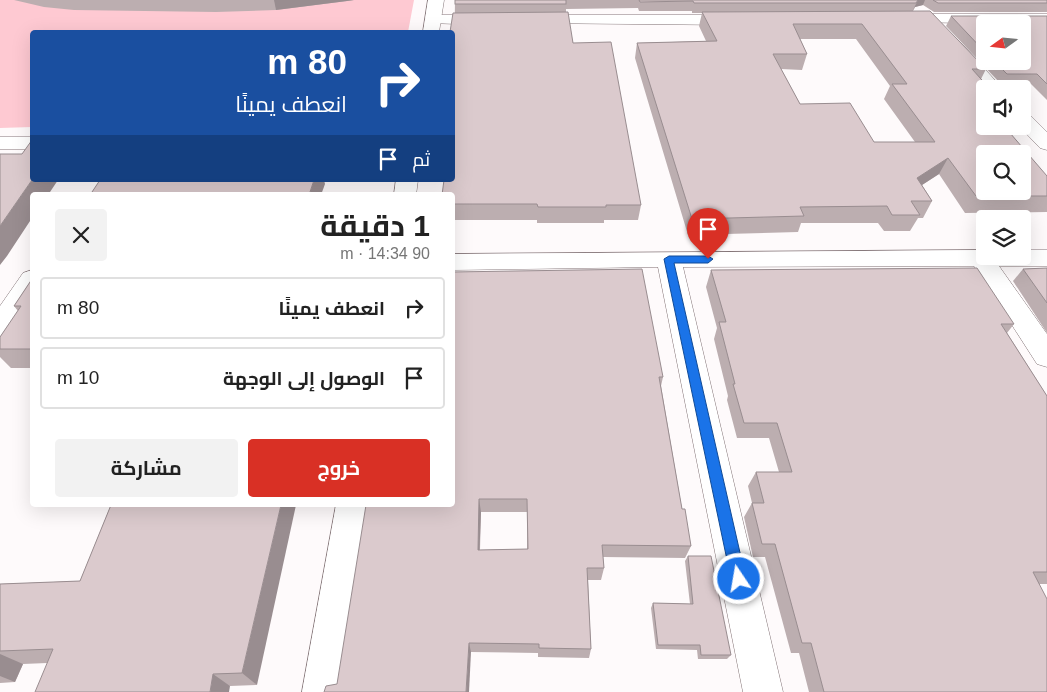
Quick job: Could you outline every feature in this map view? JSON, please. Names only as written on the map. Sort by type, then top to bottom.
[{"type":"street","points":[[436,0],[432,26],[508,20],[719,13],[752,20]]},
{"type":"street","points":[[923,13],[986,80]]},
{"type":"street","points":[[879,19],[923,13],[1047,19]]},
{"type":"street","points":[[1031,127],[1047,144]]},
{"type":"street","points":[[0,144],[30,143]]},
{"type":"street","points":[[1031,258],[1047,258]]},
{"type":"street","points":[[455,262],[669,259],[976,260]]},
{"type":"street","points":[[669,259],[764,692]]},
{"type":"street","points":[[985,265],[1047,356]]},
{"type":"street","points":[[0,327],[30,282]]},
{"type":"street","points":[[322,692],[353,507]]},
{"type":"shaded area","points":[[0,0],[414,0],[408,30],[30,30],[30,127],[0,128]]},
{"type":"building","points":[[455,0],[566,0],[566,4],[455,4]]},
{"type":"building","points":[[639,0],[918,0],[916,3],[694,3],[693,1],[640,2]]},
{"type":"building","points":[[933,0],[1047,0],[1047,3],[938,3]]},
{"type":"building","points":[[930,11],[976,59],[976,69],[972,69],[982,80],[976,80],[976,135],[1012,135],[1020,145],[976,145],[976,196],[948,158],[917,178],[932,201],[911,201],[920,215],[892,215],[887,206],[800,207],[804,216],[692,219],[637,43],[717,41],[702,12]],"holes":[[[793,24],[862,24],[907,84],[892,84],[935,142],[874,142],[850,103],[800,104],[773,54],[807,54]]]},
{"type":"building","points":[[568,12],[573,43],[611,42],[641,205],[538,207],[537,204],[455,204],[455,192],[442,192],[444,182],[455,182],[455,30],[450,30],[453,13]]},
{"type":"building","points":[[951,16],[976,16],[976,42]]},
{"type":"building","points":[[1031,16],[1047,16],[1047,84],[1037,74],[1007,74],[1003,70],[1031,70]]},
{"type":"building","points":[[30,143],[31,182],[0,226],[0,154],[22,154]]},
{"type":"building","points":[[1031,157],[1047,176],[1047,196],[1031,196]]},
{"type":"building","points":[[99,182],[313,182],[310,192],[92,192]]},
{"type":"building","points":[[977,268],[1014,324],[1001,324],[1047,396],[1047,572],[1033,572],[1047,599],[1047,692],[824,692],[811,643],[802,643],[775,544],[762,544],[752,503],[764,503],[756,472],[792,472],[777,423],[744,423],[719,322],[726,322],[711,270]]},
{"type":"building","points":[[1047,268],[1047,303],[1023,269]]},
{"type":"building","points":[[642,269],[663,377],[659,377],[682,509],[685,509],[691,546],[602,545],[604,568],[587,568],[591,649],[539,648],[539,644],[469,643],[466,692],[324,692],[326,686],[337,684],[366,507],[455,507],[455,272]],"holes":[[[479,499],[527,499],[528,549],[478,550]]]},
{"type":"building","points":[[30,282],[30,349],[0,349],[0,337],[21,306],[14,306]]},
{"type":"building","points":[[110,507],[281,507],[242,673],[213,674],[210,692],[35,692],[53,649],[0,651],[0,584],[80,581]]},
{"type":"building","points":[[688,556],[711,556],[731,655],[701,655],[700,645],[658,645],[653,603],[693,604]]},
{"type":"route","points":[[708,259],[669,259],[739,579]]}]
